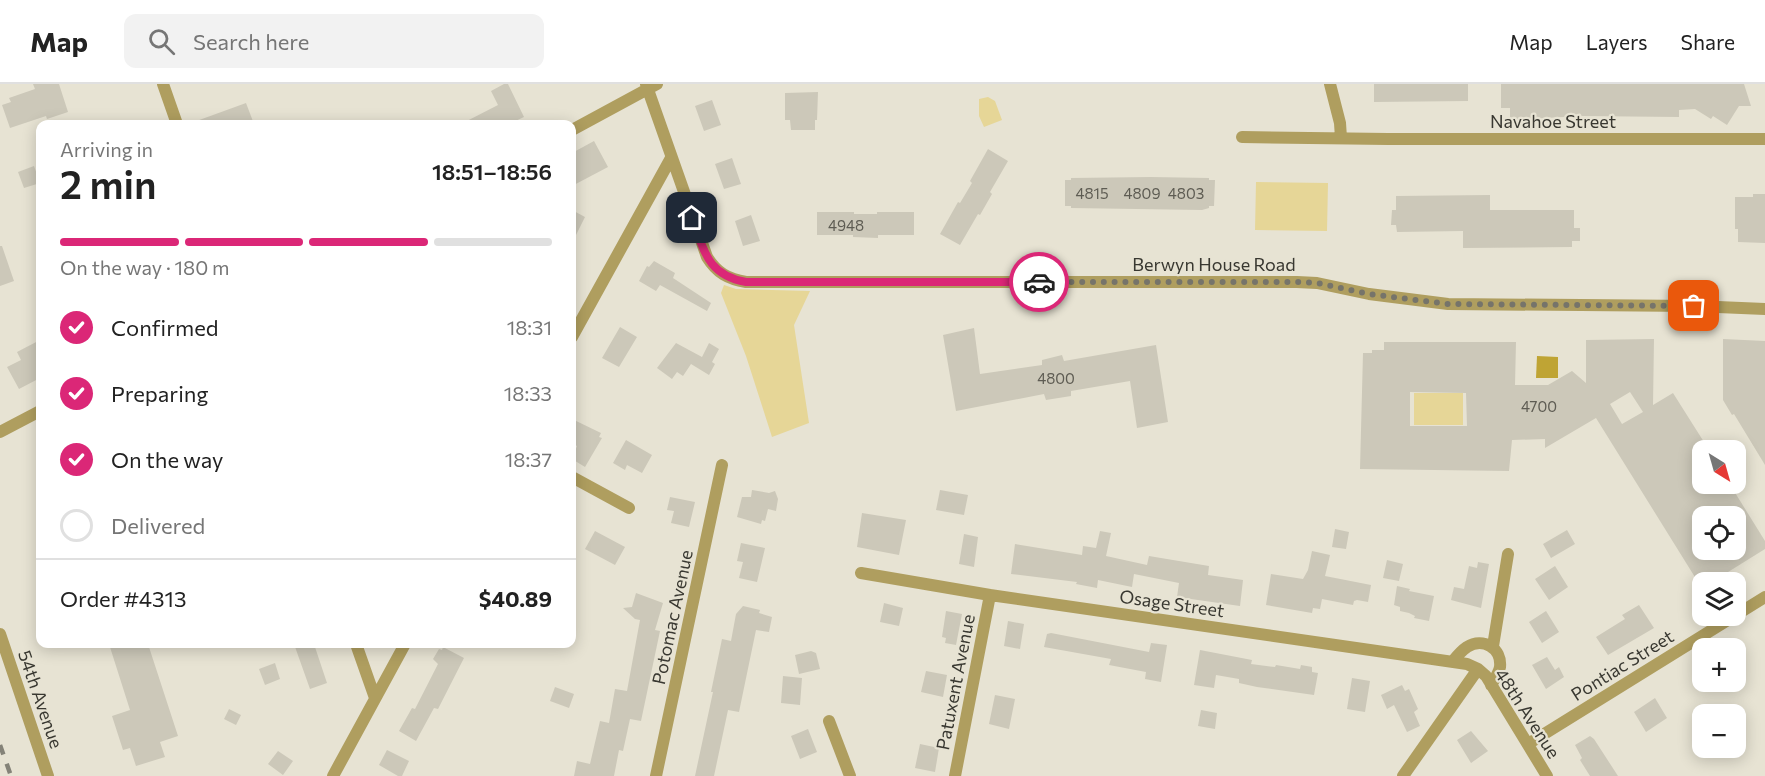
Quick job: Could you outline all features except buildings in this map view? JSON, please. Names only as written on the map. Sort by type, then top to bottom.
[{"type":"street","points":[[163,84],[176,120]]},
{"type":"street","points":[[1330,84],[1340,123],[1341,138]]},
{"type":"street","points":[[576,128],[650,86],[671,158],[576,330]]},
{"type":"street","name":"Navahoe Street","points":[[1242,137],[1765,139]]},
{"type":"street","name":"Berwyn House Road","points":[[671,158],[707,258],[722,275],[746,282],[1297,282],[1317,283],[1369,294],[1448,304],[1694,306],[1765,309]]},
{"type":"street","points":[[0,432],[36,413]]},
{"type":"street","name":"Potomac Avenue","points":[[656,776],[722,465]]},
{"type":"street","points":[[576,479],[629,508]]},
{"type":"street","points":[[1491,685],[1500,668],[1499,655],[1493,646],[1508,554]]},
{"type":"street","name":"Osage Street","points":[[861,573],[990,595],[1453,661],[1478,669]]},
{"type":"street","name":"Patuxent Avenue","points":[[955,776],[990,595]]},
{"type":"street","name":"Pontiac Street","points":[[1528,744],[1765,597]]},
{"type":"street","name":"54th Avenue","points":[[0,634],[48,776]]},
{"type":"street","points":[[1453,661],[1469,646],[1479,643],[1493,646]]},
{"type":"street","points":[[357,648],[375,698]]},
{"type":"street","points":[[333,776],[403,648]]},
{"type":"street","points":[[1403,776],[1478,669]]},
{"type":"street","name":"48th Avenue","points":[[1478,669],[1486,676],[1547,776]]},
{"type":"street","points":[[829,721],[850,776]]},
{"type":"shaded area","points":[[988,97],[995,101],[1002,120],[984,127],[979,116],[979,99]]},
{"type":"shaded area","points":[[1256,182],[1328,183],[1327,231],[1255,230]]},
{"type":"shaded area","points":[[724,285],[736,289],[810,291],[794,325],[809,423],[772,437],[746,356],[721,293]]},
{"type":"shaded area","points":[[1537,356],[1558,357],[1558,378],[1536,378]]},
{"type":"shaded area","points":[[1414,393],[1463,393],[1463,425],[1414,425]]},
{"type":"railway","points":[[0,745],[11,776]]},
{"type":"way so far","points":[[1039,282],[1297,282],[1317,283],[1369,294],[1448,304],[1694,306]]},
{"type":"route","points":[[692,218],[712,266],[722,275],[735,280],[746,282],[1039,282]]}]
